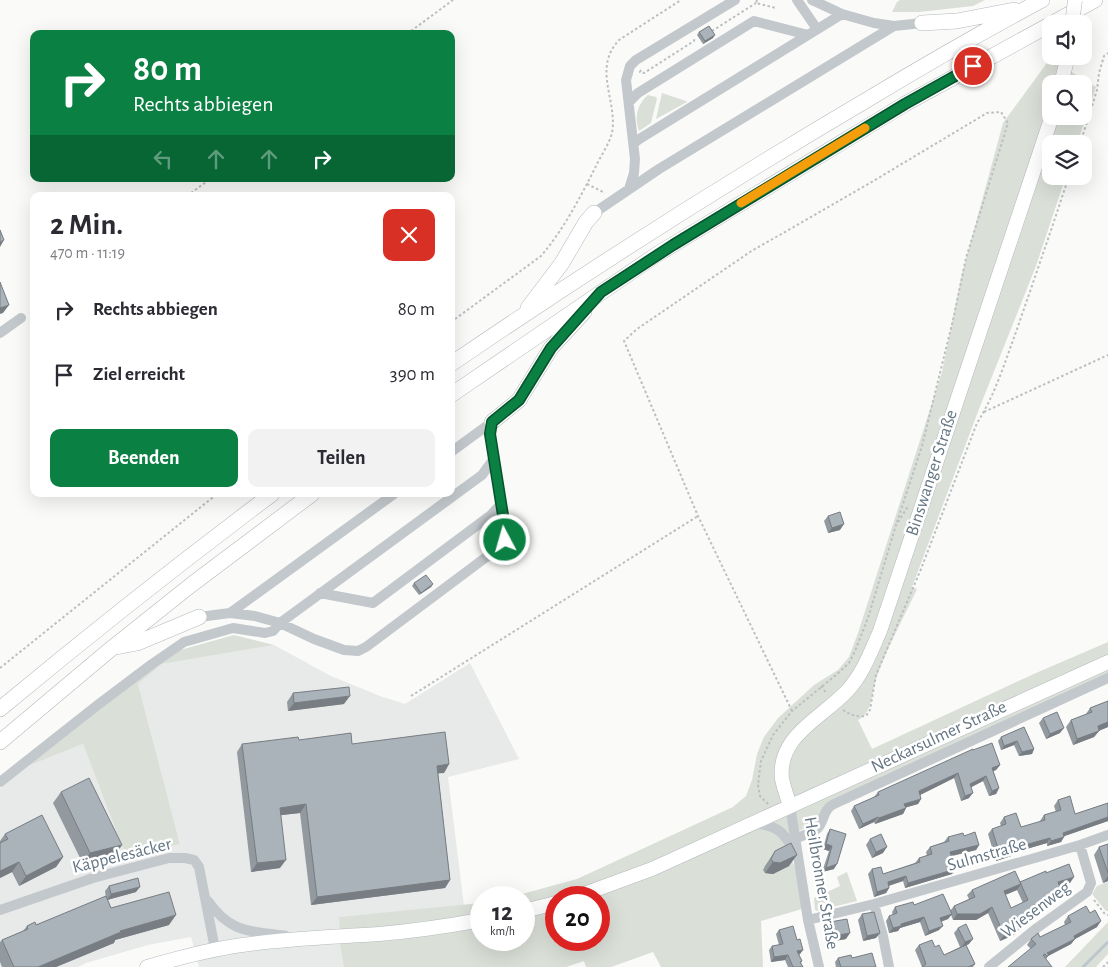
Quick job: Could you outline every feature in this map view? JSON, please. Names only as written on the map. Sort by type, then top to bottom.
[{"type":"highway","points":[[455,392],[656,255],[905,104],[1095,0]]},
{"type":"highway","points":[[922,23],[973,19],[1036,3]]},
{"type":"highway","points":[[455,361],[521,316],[795,142],[1036,3]]},
{"type":"highway","points":[[521,316],[562,263],[586,222],[594,213]]},
{"type":"highway","points":[[492,422],[519,400],[551,348],[601,292]]},
{"type":"highway","points":[[0,709],[72,649],[268,497]]},
{"type":"highway","points":[[0,742],[191,585],[308,497]]},
{"type":"highway","points":[[112,648],[137,643],[199,617]]},
{"type":"main road","points":[[1073,15],[1075,0]]},
{"type":"main road","name":"Binswanger Straße","points":[[790,805],[783,781],[782,769],[784,756],[790,743],[803,728],[848,690],[861,672],[880,630],[1044,125]]},
{"type":"main road","points":[[605,886],[652,869],[1108,662]]},
{"type":"main road","points":[[147,967],[216,949],[251,944],[302,938],[381,934],[470,922]]},
{"type":"street","points":[[630,189],[634,173],[634,143],[626,80],[630,66],[636,60],[735,0]]},
{"type":"street","points":[[797,0],[817,29]]},
{"type":"street","points":[[812,0],[842,14],[874,23],[894,26],[922,23]]},
{"type":"street","points":[[634,143],[842,14]]},
{"type":"street","points":[[629,102],[638,93],[754,22],[808,35]]},
{"type":"street","points":[[594,213],[894,26]]},
{"type":"street","points":[[0,333],[21,318]]},
{"type":"street","points":[[455,449],[492,422]]},
{"type":"street","points":[[199,617],[230,613],[260,617],[280,623],[314,639],[344,650],[358,651],[501,546],[505,540],[506,534],[490,434],[492,422]]},
{"type":"street","points":[[455,495],[482,475],[493,460]]},
{"type":"street","points":[[230,613],[390,497]]},
{"type":"street","points":[[0,782],[114,692],[184,642],[233,628],[265,633],[273,630],[320,593],[452,497]]},
{"type":"street","points":[[320,593],[373,603],[491,515],[500,505]]},
{"type":"street","name":"Neckarsulmer Straße","points":[[796,838],[816,830],[828,806],[1108,678]]},
{"type":"street","name":"Heilbronner Straße","points":[[790,805],[808,920],[819,967]]},
{"type":"street","points":[[758,820],[760,824],[782,831],[798,855]]},
{"type":"street","name":"Sulmstraße","points":[[808,920],[874,904],[1080,845],[1108,835]]},
{"type":"street","name":"Wiesenweg","points":[[989,967],[1037,928],[1087,892],[1091,883],[1080,845]]},
{"type":"street","name":"Käppelesäcker","points":[[0,910],[93,878],[169,858],[185,858],[194,860],[199,867],[216,949]]},
{"type":"street","points":[[206,898],[218,914],[227,922],[239,928],[302,938]]},
{"type":"street","points":[[874,904],[889,967]]},
{"type":"path","points":[[412,30],[452,0]]},
{"type":"path","points":[[455,319],[541,256],[552,243],[587,184],[612,132],[606,68],[611,48],[619,40],[681,0]]},
{"type":"path","points":[[709,29],[711,32],[756,1],[776,8]]},
{"type":"path","points":[[644,73],[694,41],[696,32]]},
{"type":"path","points":[[1083,135],[1097,90],[1104,56],[1108,53]]},
{"type":"path","points":[[775,812],[760,796],[758,785],[761,761],[773,735],[792,711],[849,663],[856,651],[922,446],[966,258],[1008,123],[1001,112],[987,113],[750,252],[637,329],[624,341],[698,516],[792,711]]},
{"type":"path","points":[[192,192],[206,182]]},
{"type":"path","points":[[587,184],[613,200]]},
{"type":"path","points":[[821,686],[834,703],[848,713],[859,717],[866,716],[870,710],[876,675],[921,569],[977,423],[1000,376],[1066,185]]},
{"type":"path","points":[[984,412],[1108,355]]},
{"type":"path","points":[[0,668],[214,497]]},
{"type":"path","points":[[896,525],[910,502]]},
{"type":"path","points":[[411,696],[698,516]]},
{"type":"path","points":[[1087,892],[1105,914],[1108,915]]},
{"type":"path","points":[[1103,967],[1108,962]]},
{"type":"shaded area","points":[[900,0],[985,0],[973,6],[919,12],[892,12]]},
{"type":"shaded area","points":[[1045,65],[1063,65],[1076,75],[1042,75],[1042,125],[1083,125],[1080,135],[1042,135],[1042,185],[1063,185],[1036,266],[979,409],[912,587],[917,589],[880,667],[869,708],[863,717],[858,720],[872,749],[1108,642],[1108,674],[825,805],[815,824],[783,838],[795,868],[802,909],[761,921],[763,967],[661,967],[653,952],[611,967],[586,967],[584,961],[566,967],[344,967],[340,945],[339,917],[470,904],[470,951],[535,951],[535,890],[545,888],[545,951],[610,951],[610,886],[551,886],[577,879],[733,807],[746,796],[752,780],[757,754],[764,737],[778,718],[814,685],[838,670],[849,657],[942,372],[962,274],[1003,123]]},
{"type":"shaded area","points":[[1092,85],[1096,87],[1092,99]]},
{"type":"shaded area","points":[[662,93],[687,102],[656,119]]},
{"type":"shaded area","points":[[648,95],[657,99],[651,123],[639,131],[637,116],[639,107]]},
{"type":"shaded area","points":[[234,635],[274,645],[162,664],[138,684],[180,844],[126,857],[83,744],[28,766],[173,652]]},
{"type":"shaded area","points":[[274,645],[331,676],[405,704],[470,663],[519,759],[448,777],[464,906],[339,917],[340,945],[344,967],[199,967],[191,937],[148,945],[78,967],[0,967],[0,788],[28,766],[83,744],[126,857],[180,844],[138,684],[162,664]]},
{"type":"shaded area","points":[[847,872],[857,901],[815,910],[814,898],[840,886],[837,877]]},
{"type":"shaded area","points":[[1108,882],[1108,911],[1106,911],[1092,894],[1097,886]]},
{"type":"shaded area","points":[[1108,922],[1108,954],[1096,967],[1065,967]]},
{"type":"building","points":[[709,26],[715,35],[705,41],[699,32]]},
{"type":"building","points":[[0,230],[4,240],[0,242]]},
{"type":"building","points":[[0,282],[9,305],[0,308]]},
{"type":"building","points":[[840,512],[844,524],[832,528],[828,516]]},
{"type":"building","points":[[426,575],[433,584],[421,593],[414,583]]},
{"type":"building","points":[[349,687],[350,696],[294,703],[293,693]]},
{"type":"building","points":[[1108,701],[1108,722],[1098,726],[1099,731],[1077,739],[1071,720],[1092,712],[1090,708]]},
{"type":"building","points":[[1057,712],[1064,728],[1050,734],[1043,718]]},
{"type":"building","points":[[1024,727],[1034,749],[1022,752],[1017,741],[1004,746],[1001,737]]},
{"type":"building","points":[[445,732],[449,764],[437,766],[450,880],[317,897],[306,804],[280,808],[286,860],[257,863],[242,744],[298,737],[299,740],[351,733],[352,744]]},
{"type":"building","points":[[992,743],[1000,765],[992,768],[999,788],[992,791],[986,776],[970,784],[973,793],[965,796],[958,773],[919,791],[921,799],[904,804],[906,808],[863,824],[854,806],[879,795],[878,792],[973,749]]},
{"type":"building","points":[[89,778],[122,845],[90,853],[61,792]]},
{"type":"building","points":[[1070,796],[1075,814],[1108,803],[1108,817],[1063,833],[1064,837],[1051,841],[1050,838],[1014,848],[1014,851],[1000,855],[992,829],[1006,824],[1004,817],[1016,813],[1021,827],[1045,820],[1044,815],[1061,810],[1058,800]]},
{"type":"building","points":[[42,815],[63,857],[26,876],[19,862],[0,871],[0,843],[8,839],[5,834]]},
{"type":"building","points":[[830,829],[846,834],[837,864],[826,868],[832,846],[826,844]]},
{"type":"building","points":[[975,832],[979,845],[950,852],[956,869],[908,883],[906,876],[888,882],[889,888],[877,892],[872,869],[881,867],[883,874],[920,862],[919,858],[932,854],[930,847],[949,841],[948,837],[963,833],[964,836]]},
{"type":"building","points":[[881,834],[887,847],[876,852],[870,839]]},
{"type":"building","points":[[791,843],[797,855],[780,863],[773,862],[771,859],[775,851]]},
{"type":"building","points":[[1108,844],[1108,873],[1099,847]]},
{"type":"building","points":[[1069,864],[1074,877],[1058,882],[1062,893],[1032,906],[1036,915],[1018,923],[1020,928],[1004,935],[992,907],[980,914],[957,914],[954,906],[975,897],[972,890],[1015,871],[1020,882]],"holes":[[[1021,884],[1028,900],[1011,908],[1004,891]]]},
{"type":"building","points":[[138,878],[140,887],[111,894],[109,886]]},
{"type":"building","points":[[169,892],[176,915],[120,931],[38,967],[14,967],[2,940],[28,929],[27,926],[35,922],[36,925],[106,896],[111,908]]},
{"type":"building","points":[[943,894],[952,914],[940,918],[943,926],[929,931],[924,917],[893,928],[889,916],[897,913],[895,907],[913,902],[914,905]]},
{"type":"building","points":[[1086,906],[1090,913],[1095,910],[1101,921],[1074,936],[1075,939],[1047,953],[1049,955],[1043,955],[1052,967],[1008,967],[1036,944],[1031,939],[1038,933],[1040,937],[1071,922],[1068,916]]},
{"type":"building","points":[[874,912],[880,933],[867,936],[862,914]]},
{"type":"building","points":[[847,919],[850,933],[833,936],[830,922]]},
{"type":"building","points":[[966,924],[973,939],[965,942],[958,928]]},
{"type":"building","points":[[793,926],[797,940],[800,939],[803,950],[797,951],[803,967],[793,967],[788,955],[774,957],[772,946],[783,944],[779,930]]},
{"type":"building","points":[[932,940],[935,947],[939,945],[944,955],[966,945],[975,964],[968,967],[922,967],[926,964],[919,945]]},
{"type":"building","points":[[872,953],[876,967],[841,967],[838,958],[851,955],[852,958]]},
{"type":"waterway","points":[[1083,967],[1108,942]]},
{"type":"slow traffic","points":[[741,203],[865,128]]},
{"type":"route","points":[[505,540],[506,534],[490,434],[492,422],[519,400],[551,348],[601,292],[656,255],[905,104],[973,66]]}]
